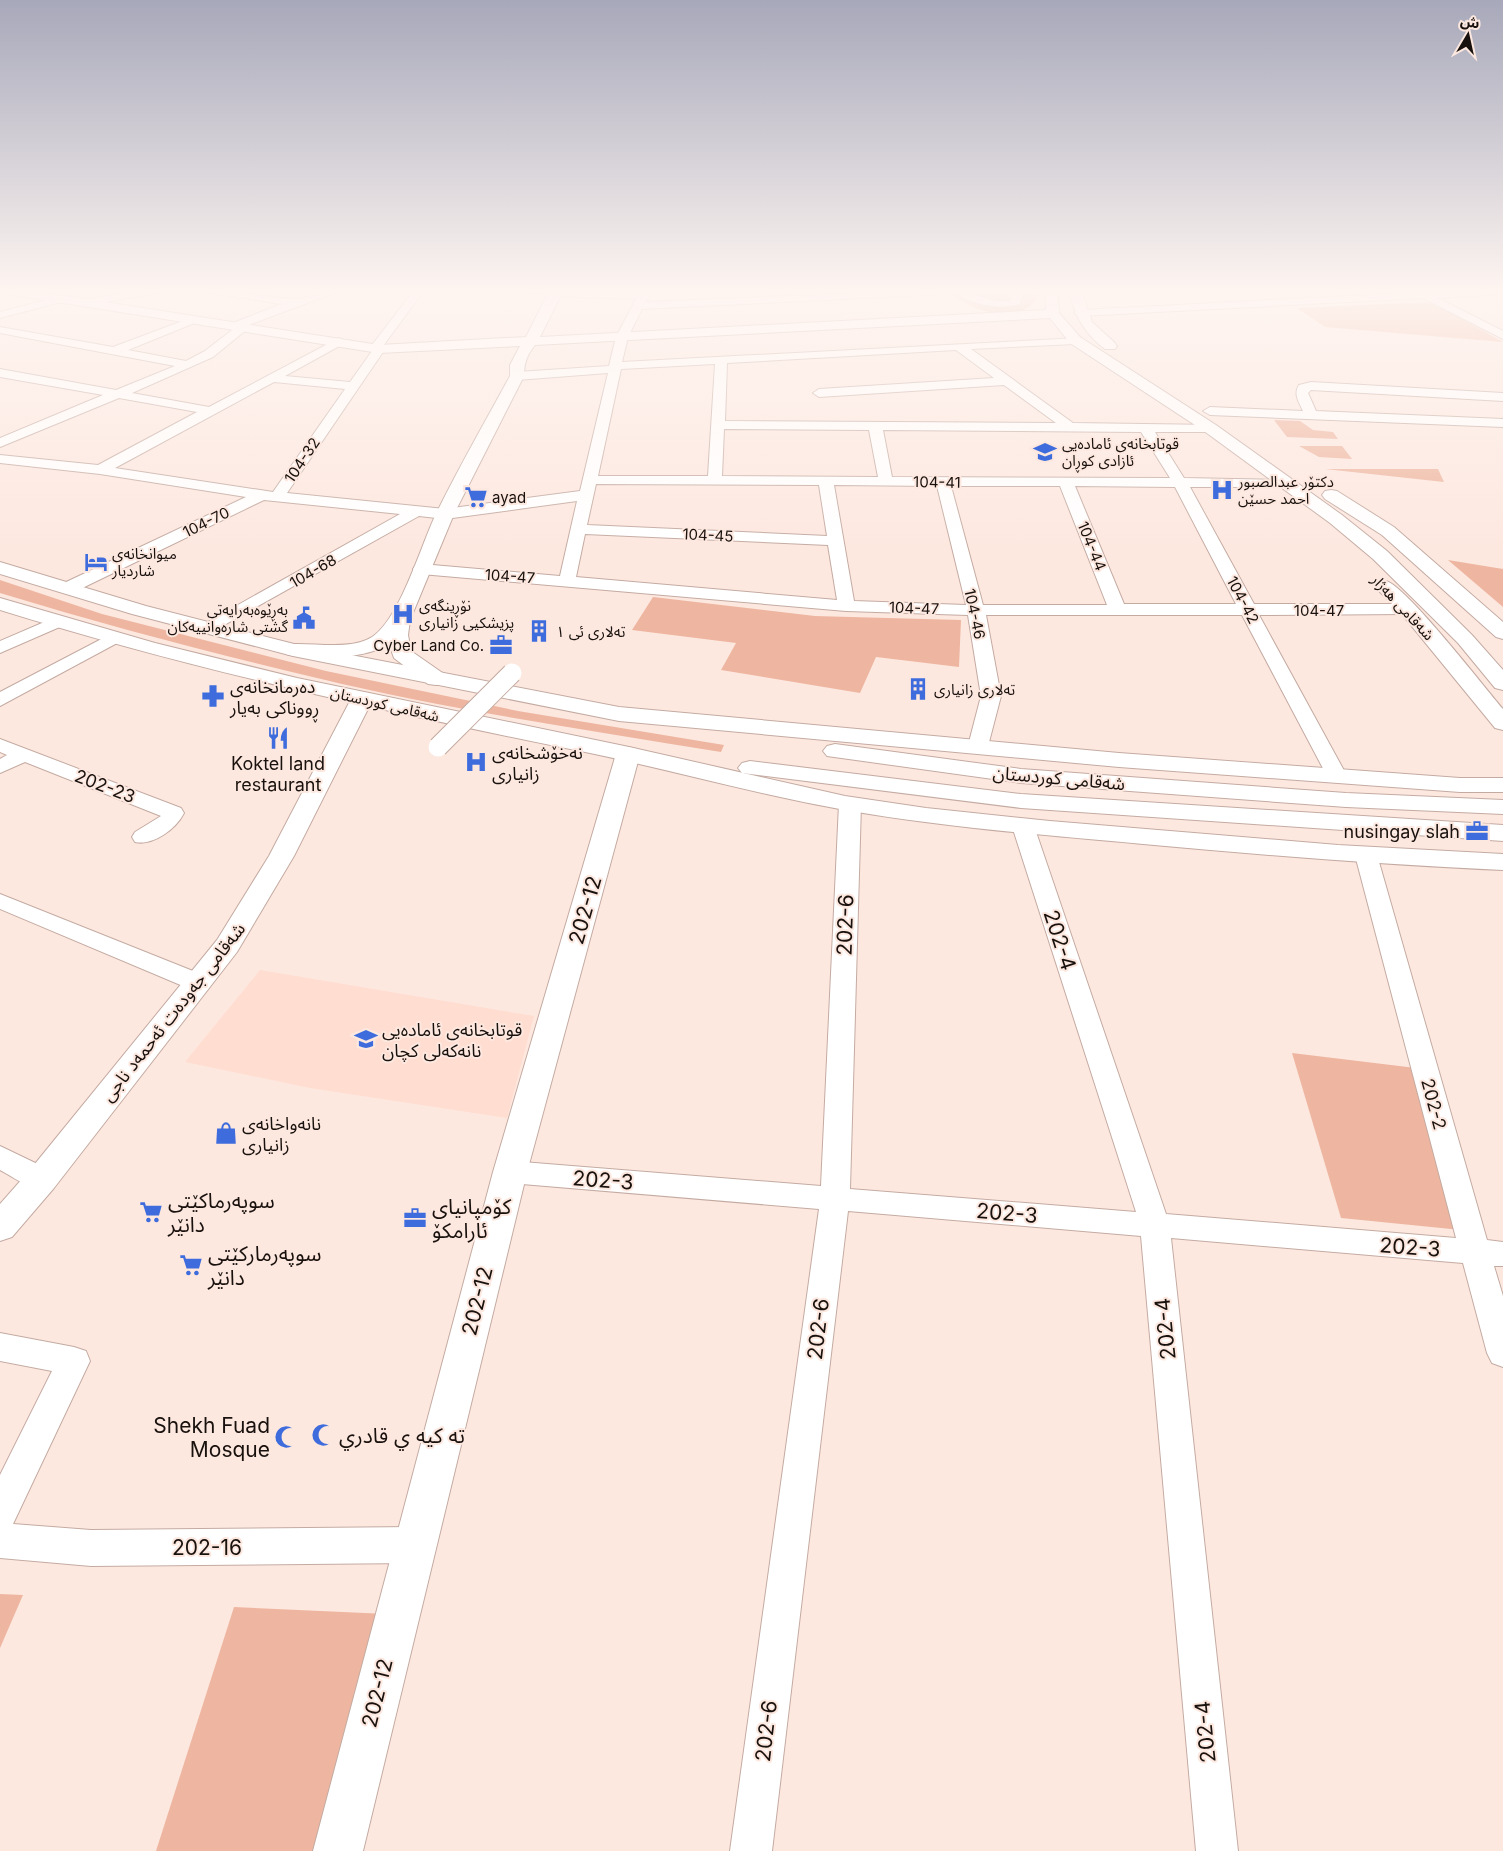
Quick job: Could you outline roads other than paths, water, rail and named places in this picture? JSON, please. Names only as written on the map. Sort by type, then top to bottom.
[{"type":"main road","name":"شەقامی هەژار","points":[[1133,375],[1210,420],[1247,434]]},
{"type":"main road","name":"شەقامی هەژار","points":[[1153,375],[1210,420],[1284,483],[1336,519],[1380,556],[1465,639],[1503,683]]},
{"type":"main road","points":[[436,679],[402,654],[398,635],[400,620],[445,514],[517,376]]},
{"type":"main road","name":"شەقامی هەژار","points":[[1503,633],[1495,622],[1388,531],[1324,490],[1387,541],[1503,658]]},
{"type":"main road","name":"شەقامی هەژار","points":[[1300,495],[1316,518],[1408,609],[1503,723]]},
{"type":"main road","name":"شەقامی کوردستان","points":[[0,562],[34,577]]},
{"type":"main road","name":"شەقامی کوردستان","points":[[0,568],[139,610],[293,650],[752,740],[1021,776],[1336,799],[1503,807]]},
{"type":"main road","name":"شەقامی کوردستان","points":[[0,604],[113,638],[362,699],[628,754],[735,781],[850,804],[1022,814],[1503,833]]},
{"type":"main road","points":[[293,650],[345,649],[369,646],[380,642],[400,620]]},
{"type":"main road","name":"شەقامی جەودەت ئەحمەد ناجی","points":[[0,1228],[42,1179],[199,983],[241,924],[270,877],[362,699]]},
{"type":"main road","name":"شەقامی کوردستان","points":[[620,714],[1119,760],[1460,785],[1503,785]]},
{"type":"main road","name":"شەقامی کوردستان","points":[[628,754],[1022,814],[1366,855],[1425,860],[1503,862]]},
{"type":"main road","name":"202-12","points":[[338,1851],[510,1172],[628,754]]},
{"type":"main road","points":[[1460,785],[1488,780],[1503,774]]},
{"type":"main road","points":[[1425,860],[1503,871]]},
{"type":"street","points":[[13,375],[211,411]]},
{"type":"street","points":[[0,443],[162,375]]},
{"type":"street","points":[[100,470],[276,375]]},
{"type":"street","name":"104-32","points":[[270,496],[360,375]]},
{"type":"street","points":[[517,376],[524,375]]},
{"type":"street","points":[[567,580],[613,375]]},
{"type":"street","points":[[715,480],[719,375]]},
{"type":"street","points":[[998,375],[1070,427]]},
{"type":"street","points":[[271,378],[353,386]]},
{"type":"street","points":[[825,425],[818,388],[1006,381]]},
{"type":"street","points":[[1311,415],[1302,393],[1303,388],[1310,386],[1503,397]]},
{"type":"street","points":[[716,425],[1145,427],[1210,420],[1311,415],[1503,423]]},
{"type":"street","points":[[875,426],[886,482]]},
{"type":"street","name":"104-42","points":[[1145,427],[1180,483],[1337,776]]},
{"type":"street","name":"104-41","points":[[0,459],[100,470],[270,496],[445,514],[588,488],[715,480],[1284,483]]},
{"type":"street","points":[[826,481],[846,606]]},
{"type":"street","name":"104-46","points":[[943,482],[976,610],[991,696],[978,746]]},
{"type":"street","name":"104-44","points":[[1066,483],[1117,610]]},
{"type":"street","name":"104-70","points":[[68,588],[270,496]]},
{"type":"street","name":"104-68","points":[[210,628],[416,512]]},
{"type":"street","name":"104-45","points":[[579,529],[837,541]]},
{"type":"street","name":"104-47","points":[[421,569],[567,580],[846,606],[976,610],[1408,609]]},
{"type":"street","points":[[0,648],[56,622]]},
{"type":"street","points":[[0,700],[113,638]]},
{"type":"street","points":[[438,747],[512,672]]},
{"type":"street","name":"202-23","points":[[0,745],[173,813],[170,819],[143,837]]},
{"type":"street","points":[[0,767],[24,754]]},
{"type":"street","name":"202-6","points":[[750,1851],[835,1198],[850,804]]},
{"type":"street","name":"202-4","points":[[1022,814],[1155,1226],[1217,1851]]},
{"type":"street","name":"202-2","points":[[1366,855],[1489,1253],[1503,1353]]},
{"type":"street","points":[[0,901],[199,983]]},
{"type":"street","points":[[0,1157],[42,1179]]},
{"type":"street","name":"202-3","points":[[510,1172],[1489,1253]]},
{"type":"street","points":[[0,1347],[74,1361],[0,1512]]},
{"type":"street","name":"202-16","points":[[0,1540],[91,1548],[414,1545]]},
{"type":"place","name":"قوتابخانەی ئامادەیی ئازادی کوڕان","points":[[1045,452]]},
{"type":"place","name":"دکتۆر عبدالصبور احمد حسێن","points":[[1222,490]]},
{"type":"place","name":"ayad","points":[[476,497]]},
{"type":"place","name":"میوانخانەی شاردیار","points":[[96,562]]},
{"type":"place","name":"نۆڕینگەی پزیشکیی زانیاری","points":[[403,614]]},
{"type":"place","name":"بەڕێوەبەرایەتی گشتی شارەوانییەکان","points":[[304,618]]},
{"type":"place","name":"تەلاری ئی ١","points":[[539,631]]},
{"type":"place","name":"Cyber Land Co.","points":[[501,645]]},
{"type":"place","name":"تەلاری زانیاری","points":[[918,689]]},
{"type":"place","name":"دەرمانخانەی ڕووناکی بەیار","points":[[213,696]]},
{"type":"place","name":"Koktel land restaurant","points":[[278,738]]},
{"type":"place","name":"نەخۆشخانەی زانیاری","points":[[476,762]]},
{"type":"place","name":"nusingay slah","points":[[1477,831]]},
{"type":"place","name":"قوتابخانەی ئامادەیی نانەکەلی کچان","points":[[366,1039]]},
{"type":"place","name":"نانەواخانەی زانیاری","points":[[226,1133]]},
{"type":"place","name":"سوپەرماكێتی دانێر","points":[[151,1212]]},
{"type":"place","name":"کۆمپانیای ئارامکۆ","points":[[415,1218]]},
{"type":"place","name":"سوپەرمارکێتی دانێر","points":[[191,1265]]},
{"type":"place","name":"ته كيه ي قادري","points":[[323,1435]]},
{"type":"place","name":"Shekh Fuad Mosque","points":[[286,1437]]}]
